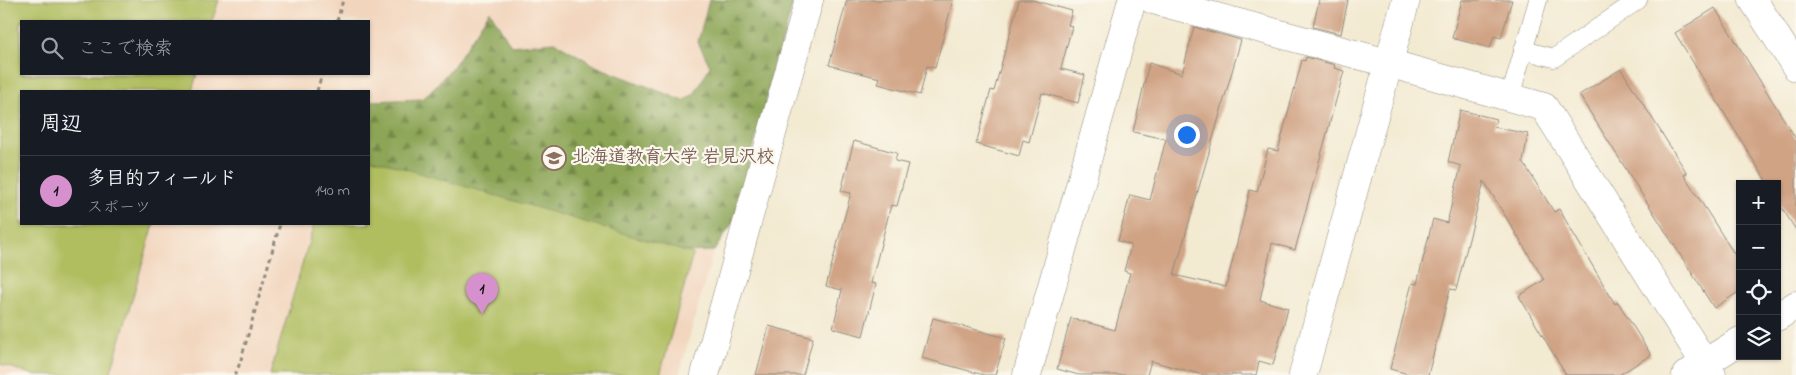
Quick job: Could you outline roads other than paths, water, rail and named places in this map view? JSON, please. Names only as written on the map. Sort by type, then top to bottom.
[{"type":"street","points":[[705,375],[809,0]]},
{"type":"street","points":[[1027,375],[1132,0]]},
{"type":"street","points":[[1153,0],[1544,107],[1701,371],[1736,344]]},
{"type":"street","points":[[1303,375],[1406,0]]},
{"type":"street","points":[[1753,0],[1796,67]]},
{"type":"street","points":[[1780,315],[1796,305]]},
{"type":"lane","points":[[1510,97],[1538,0]]},
{"type":"lane","points":[[1523,50],[1554,58],[1638,0]]},
{"type":"place","name":"北海道教育大学 岩見沢校","points":[[554,158]]},
{"type":"place","name":"多目的フィールド","points":[[482,314]]}]
